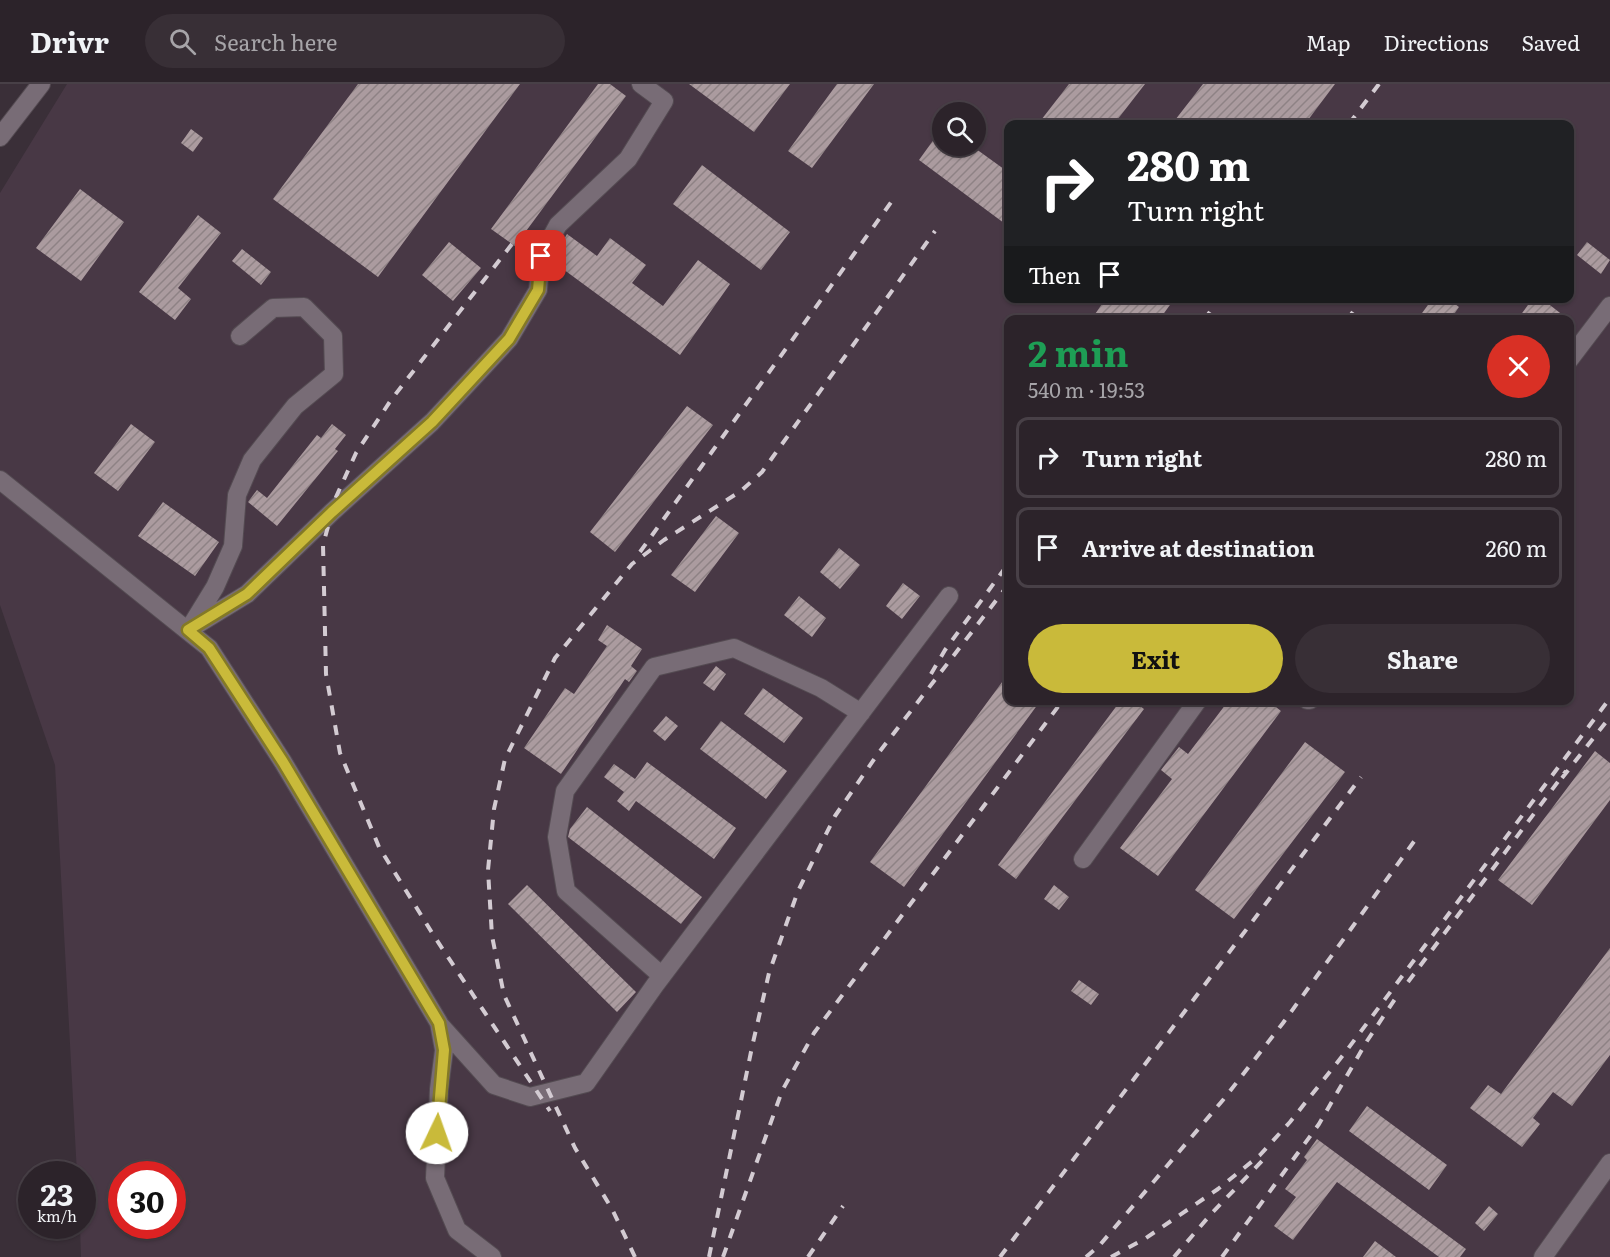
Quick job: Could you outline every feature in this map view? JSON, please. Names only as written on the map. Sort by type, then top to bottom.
[{"type":"street","points":[[2,136],[41,84]]},
{"type":"street","points":[[188,630],[247,594],[332,512],[432,422],[509,339],[538,290],[541,256],[558,225],[628,159],[664,101],[641,84]]},
{"type":"street","points":[[1574,353],[1610,306]]},
{"type":"street","points":[[188,630],[214,587],[233,546],[237,495],[252,460],[295,406],[334,374],[333,336],[304,307],[273,308],[240,336]]},
{"type":"street","points":[[0,480],[209,648],[283,762],[439,1023],[494,1085],[530,1097],[586,1083],[662,976],[949,596]]},
{"type":"street","points":[[662,976],[566,891],[557,837],[565,790],[654,667],[734,648],[821,688],[861,713]]},
{"type":"street","points":[[1083,859],[1194,705]]},
{"type":"street","points":[[439,1023],[444,1050],[435,1178],[457,1230],[492,1257]]},
{"type":"street","points":[[1544,1257],[1610,1163]]},
{"type":"shaded area","points":[[67,84],[1610,84],[1610,1257],[81,1257],[80,1239],[96,1239],[96,1161],[76,1161],[55,765],[0,605],[0,193]]},
{"type":"building","points":[[358,84],[520,84],[378,277],[273,199]]},
{"type":"building","points":[[598,84],[610,84],[626,96],[515,246],[491,229]]},
{"type":"building","points":[[689,84],[790,84],[754,132]]},
{"type":"building","points":[[837,84],[874,84],[812,168],[788,151]]},
{"type":"building","points":[[1069,84],[1145,84],[1117,120],[1041,120]]},
{"type":"building","points":[[1203,84],[1335,84],[1308,120],[1175,120]]},
{"type":"building","points":[[191,129],[203,138],[193,152],[181,143]]},
{"type":"building","points":[[932,142],[932,156],[986,156],[1004,169],[1004,223],[919,160]]},
{"type":"building","points":[[702,165],[790,232],[761,270],[673,204]]},
{"type":"building","points":[[80,189],[124,222],[81,281],[36,248]]},
{"type":"building","points":[[198,215],[221,233],[178,288],[191,299],[175,320],[139,292]]},
{"type":"building","points":[[567,234],[597,256],[610,238],[646,265],[632,283],[663,306],[698,260],[730,284],[680,355],[552,261]]},
{"type":"building","points":[[449,242],[481,268],[453,301],[422,275]]},
{"type":"building","points":[[1587,242],[1610,260],[1601,274],[1577,255]]},
{"type":"building","points":[[242,249],[271,272],[261,285],[232,261]]},
{"type":"building","points":[[1103,303],[1171,303],[1163,315],[1094,315]]},
{"type":"building","points":[[1429,303],[1454,303],[1459,307],[1453,315],[1421,315]]},
{"type":"building","points":[[1529,303],[1547,303],[1563,315],[1521,315]]},
{"type":"building","points":[[687,406],[713,425],[615,552],[590,532]]},
{"type":"building","points":[[131,424],[155,442],[118,491],[94,473]]},
{"type":"building","points":[[332,424],[346,435],[335,449],[338,451],[277,526],[248,502],[257,490],[267,498],[317,435],[321,438]]},
{"type":"building","points":[[163,502],[219,542],[195,576],[138,536]]},
{"type":"building","points":[[716,516],[739,533],[695,592],[671,575]]},
{"type":"building","points":[[839,548],[860,565],[840,589],[820,572]]},
{"type":"building","points":[[903,583],[920,596],[902,619],[886,606]]},
{"type":"building","points":[[799,596],[826,618],[812,637],[784,615]]},
{"type":"building","points":[[607,625],[642,649],[631,666],[637,671],[629,682],[625,679],[561,774],[524,748],[565,688],[574,694],[607,646],[598,640]]},
{"type":"building","points":[[716,666],[726,674],[714,691],[703,683]]},
{"type":"building","points":[[1004,679],[1004,705],[1037,705],[904,887],[870,862]]},
{"type":"building","points":[[763,688],[803,718],[784,743],[744,714]]},
{"type":"building","points":[[1117,705],[1139,705],[1144,709],[1016,879],[998,865]]},
{"type":"building","points":[[1225,705],[1273,705],[1281,711],[1158,876],[1120,848],[1172,779],[1161,770],[1179,747],[1188,754]]},
{"type":"building","points":[[666,716],[678,726],[665,741],[653,731]]},
{"type":"building","points":[[721,721],[787,771],[766,799],[700,749]]},
{"type":"building","points":[[1305,742],[1345,772],[1234,919],[1195,890]]},
{"type":"building","points":[[1595,751],[1610,763],[1610,800],[1532,905],[1498,880]]},
{"type":"building","points":[[647,762],[736,828],[714,859],[636,801],[629,811],[617,801],[624,792],[604,777],[614,764],[635,779]]},
{"type":"building","points":[[587,807],[702,897],[681,924],[568,837],[570,829]]},
{"type":"building","points":[[527,885],[636,992],[617,1012],[508,904]]},
{"type":"building","points":[[1054,885],[1069,897],[1059,910],[1044,899]]},
{"type":"building","points":[[1610,948],[1610,1055],[1572,1106],[1553,1092],[1533,1118],[1540,1124],[1522,1147],[1470,1108],[1488,1085],[1501,1094]]},
{"type":"building","points":[[1079,980],[1099,994],[1091,1005],[1071,991]]},
{"type":"building","points":[[1367,1106],[1447,1165],[1429,1190],[1349,1131]]},
{"type":"building","points":[[1317,1139],[1466,1249],[1460,1257],[1439,1257],[1337,1182],[1293,1240],[1274,1226],[1296,1197],[1285,1189],[1307,1160],[1304,1157]]},
{"type":"building","points":[[1489,1206],[1498,1214],[1484,1231],[1475,1223]]},
{"type":"building","points":[[1375,1241],[1396,1257],[1363,1257]]},
{"type":"railway","points":[[1352,120],[1379,84]]},
{"type":"railway","points":[[640,552],[892,201]]},
{"type":"railway","points":[[635,1257],[612,1209],[575,1148],[504,995],[492,936],[488,870],[494,809],[505,759],[555,658],[632,564],[664,540],[741,491],[762,472],[935,231]]},
{"type":"railway","points":[[512,244],[391,400],[356,453],[336,497],[323,545],[326,674],[340,753],[379,847],[434,936],[550,1111]]},
{"type":"railway","points":[[1208,315],[1216,303]]},
{"type":"railway","points":[[1351,315],[1359,303]]},
{"type":"railway","points":[[931,674],[945,650],[1004,569]]},
{"type":"railway","points":[[709,1257],[769,973],[798,891],[835,816],[877,755],[1004,590]]},
{"type":"railway","points":[[1111,1257],[1146,1238],[1218,1189],[1260,1155],[1290,1122],[1344,1054],[1610,698]]},
{"type":"railway","points":[[723,1257],[782,1091],[814,1033],[1059,705]]},
{"type":"railway","points":[[1562,778],[1610,717]]},
{"type":"railway","points":[[1408,982],[1566,771]]},
{"type":"railway","points":[[1000,1257],[1361,777]]},
{"type":"railway","points":[[1086,1257],[1099,1246],[1223,1100],[1283,1023],[1418,836]]},
{"type":"railway","points":[[1222,1257],[1319,1124],[1367,1041],[1399,993]]},
{"type":"railway","points":[[1174,1257],[1211,1214],[1263,1160]]},
{"type":"railway","points":[[808,1257],[843,1206]]},
{"type":"route","points":[[437,1133],[444,1050],[439,1023],[283,762],[209,648],[188,630],[247,594],[332,512],[432,422],[509,339],[538,290],[541,256]]}]
